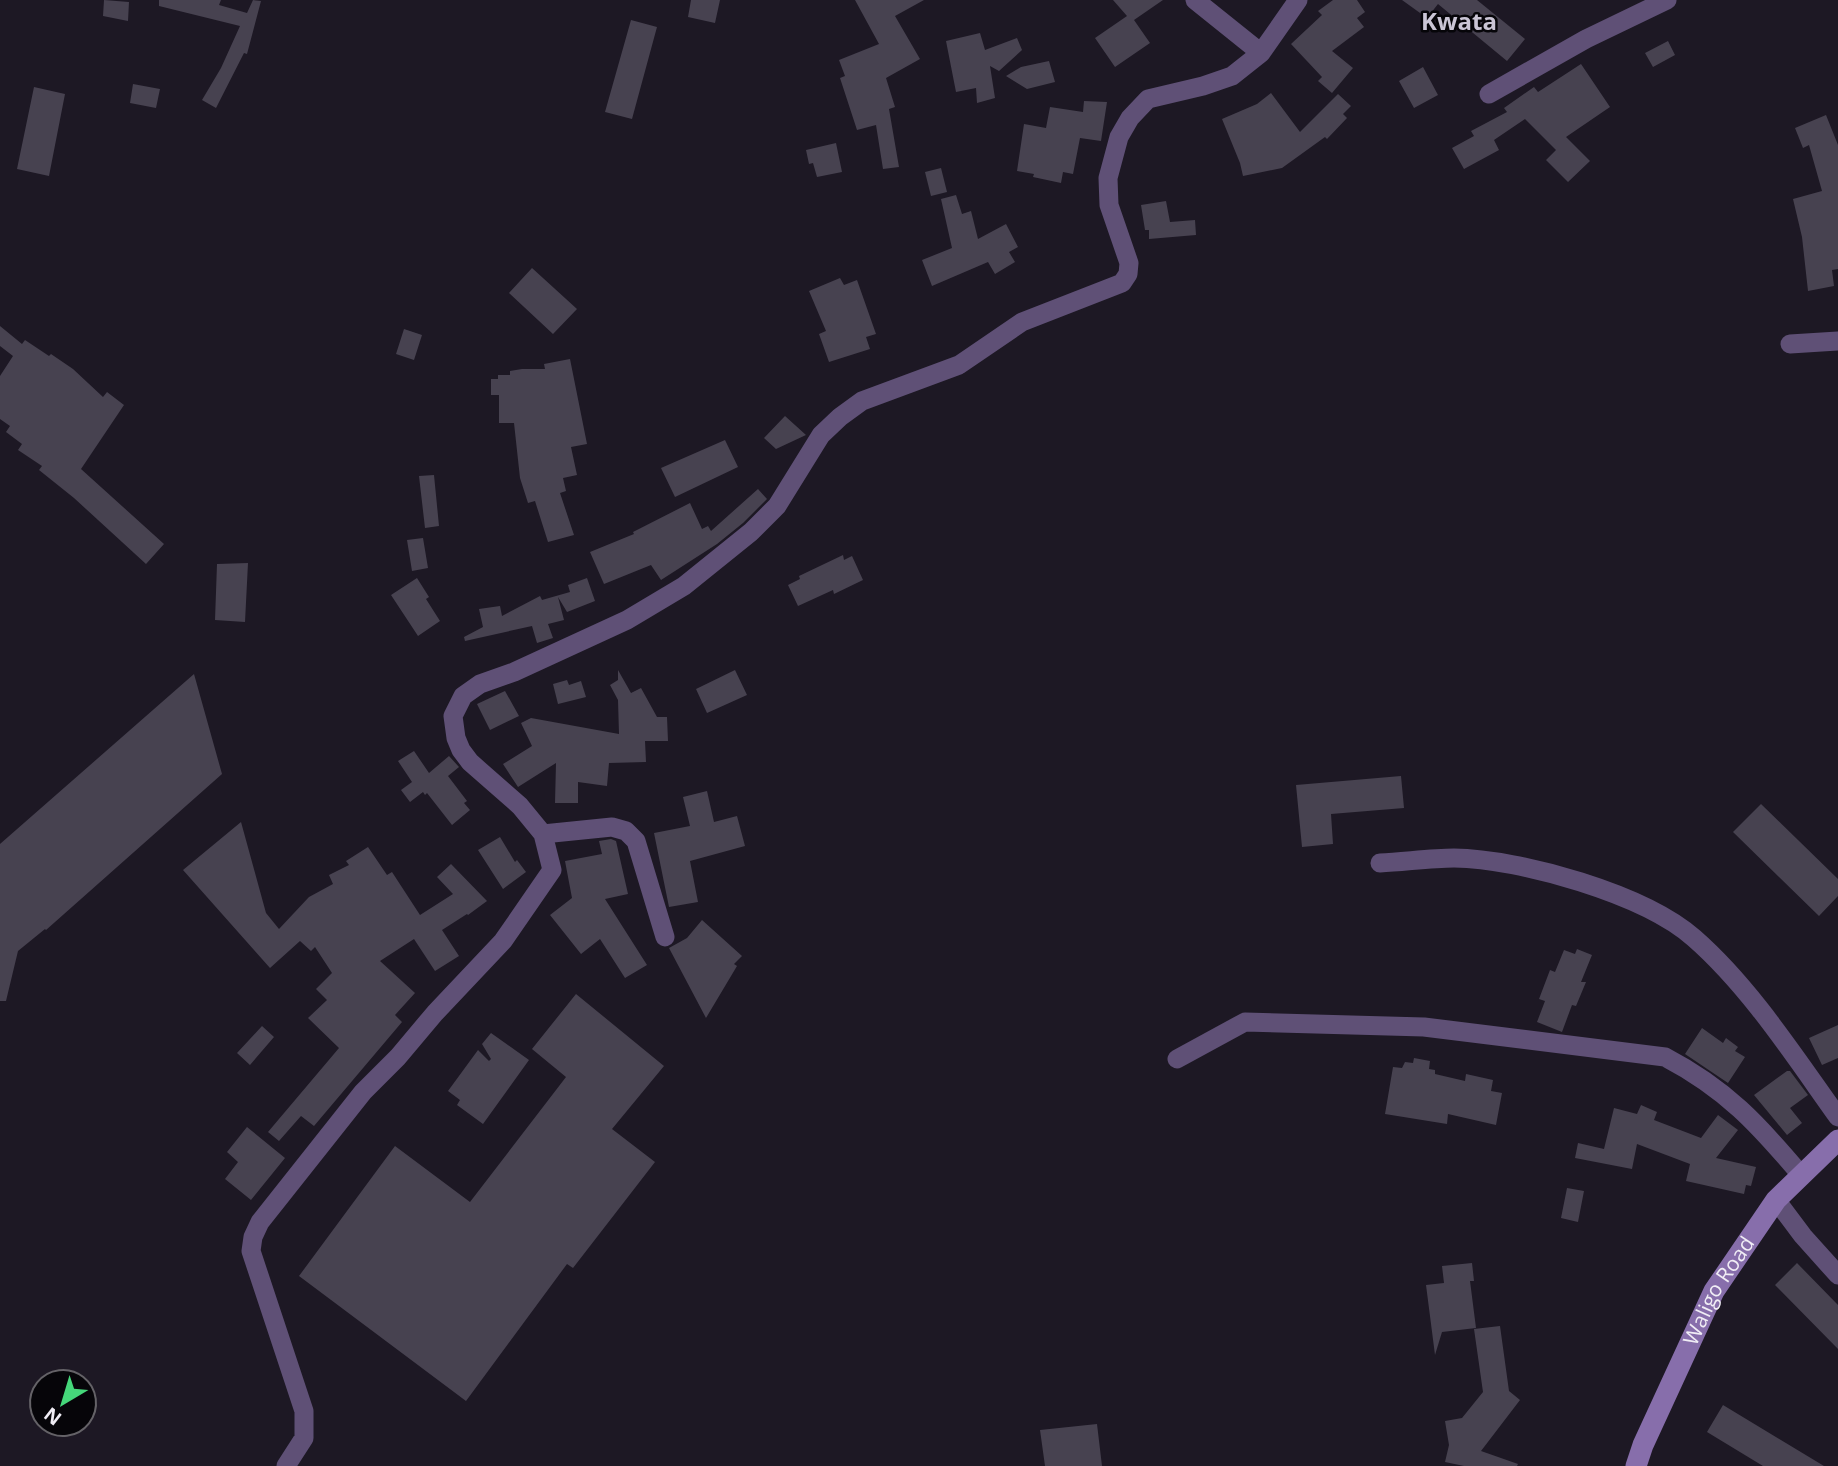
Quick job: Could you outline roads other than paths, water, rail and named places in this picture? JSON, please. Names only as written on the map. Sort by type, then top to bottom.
[{"type":"street","points":[[1195,0],[1261,53]]},
{"type":"street","points":[[286,1466],[304,1438],[304,1411],[251,1251],[253,1237],[260,1222],[363,1092],[503,941],[552,870],[543,834],[520,806],[470,762],[461,750],[456,738],[453,716],[463,696],[480,684],[514,672],[627,620],[684,586],[751,532],[777,506],[821,435],[862,401],[959,365],[1022,322],[1122,283],[1128,274],[1129,263],[1109,205],[1108,177],[1119,137],[1130,118],[1148,99],[1232,76],[1261,53],[1298,0]]},
{"type":"street","points":[[1489,94],[1586,39],[1667,0]]},
{"type":"street","points":[[1790,344],[1838,341]]},
{"type":"street","points":[[543,834],[612,827],[626,831],[636,841],[665,937]]},
{"type":"street","points":[[1380,863],[1455,858],[1518,865],[1634,902],[1669,919],[1694,938],[1725,968],[1838,1117]]},
{"type":"street","points":[[1177,1059],[1245,1022],[1434,1028],[1665,1057],[1696,1073],[1720,1090],[1754,1120],[1801,1175]]},
{"type":"street","name":"Waligo Road","points":[[1636,1466],[1714,1291],[1776,1200],[1838,1140]]},
{"type":"street","points":[[1776,1200],[1803,1236],[1838,1275]]},
{"type":"district","name":"Kwata","points":[[1459,22]]}]
